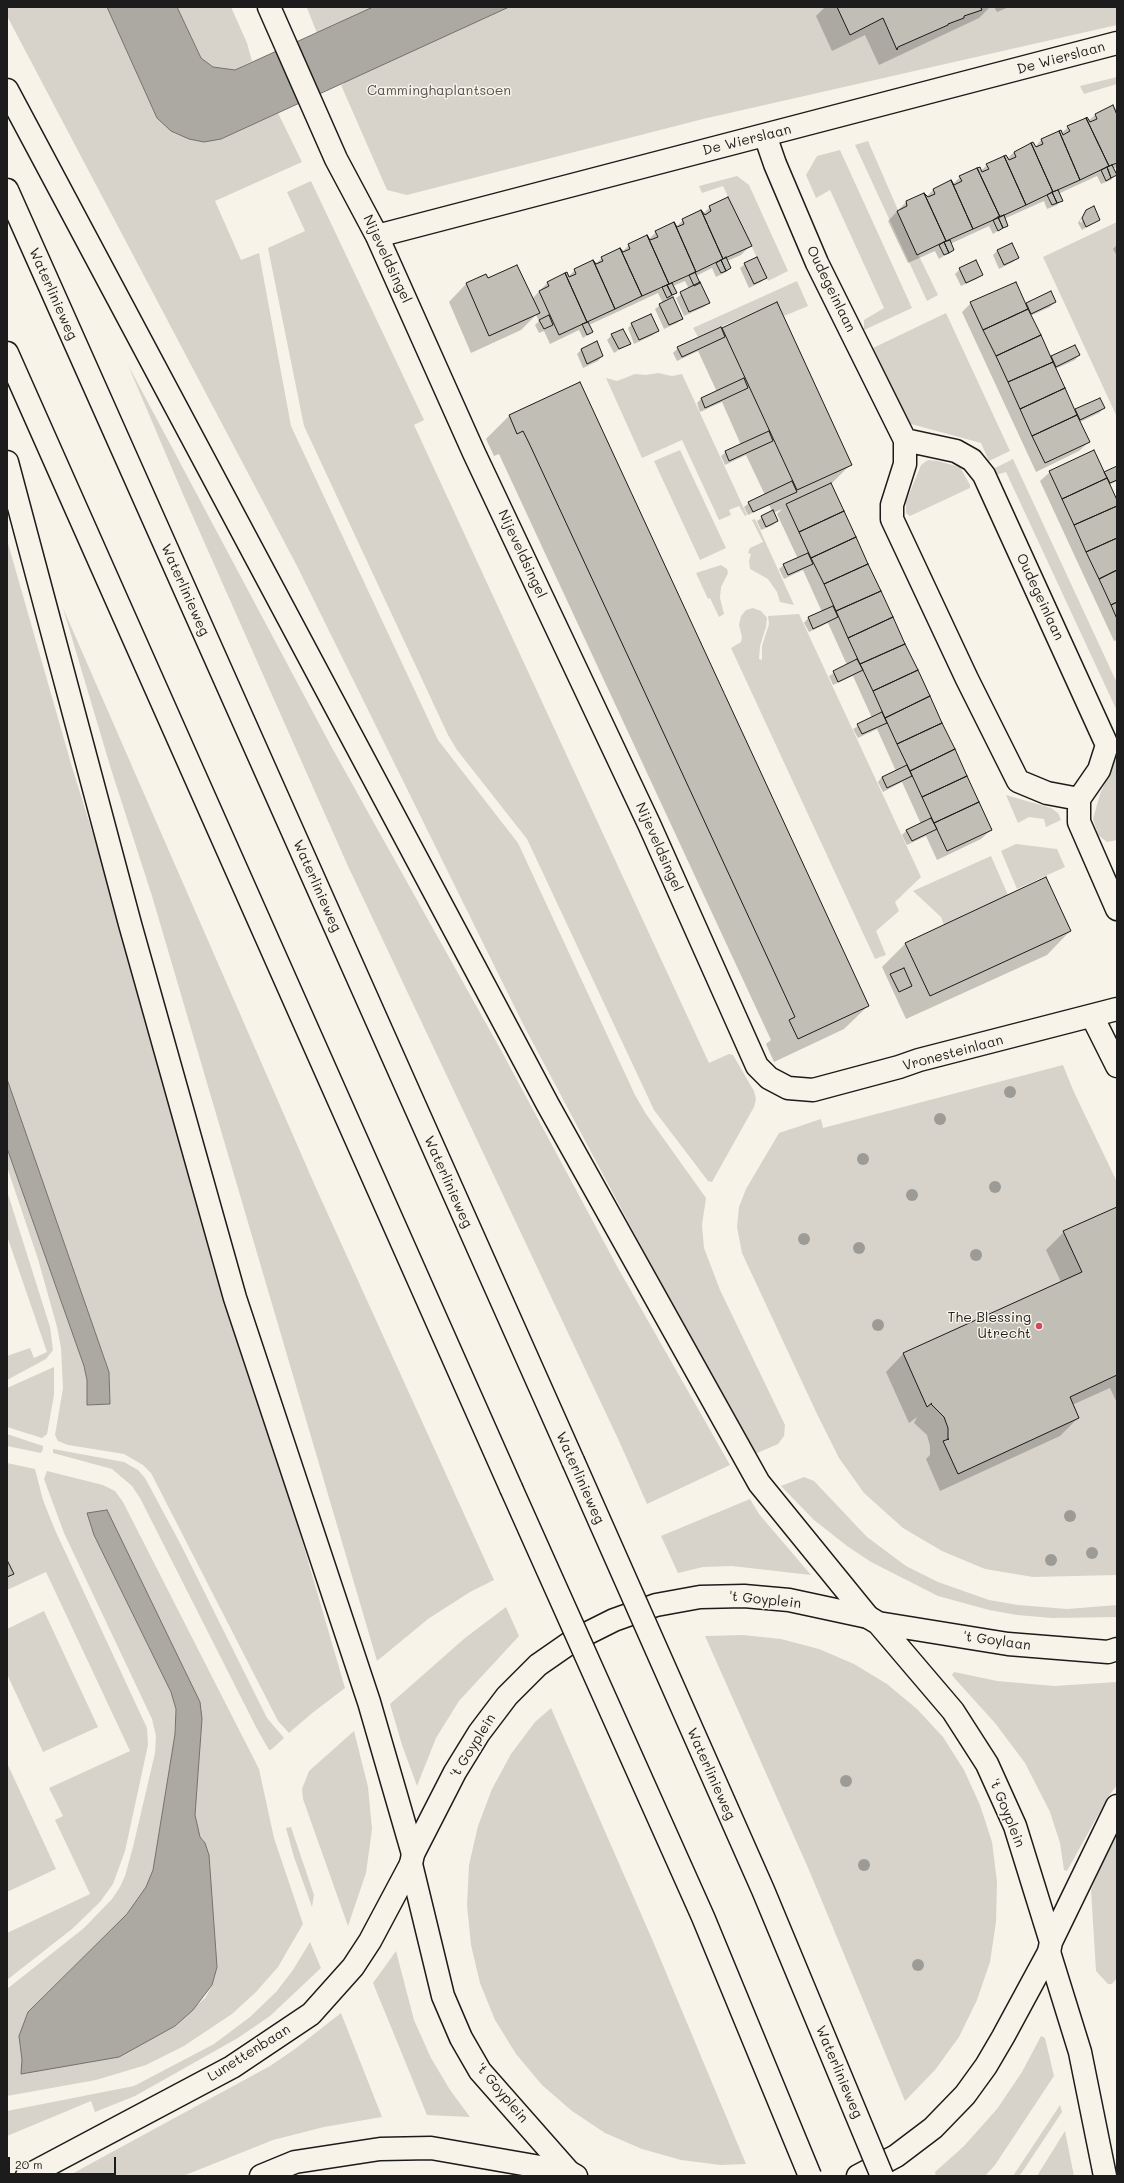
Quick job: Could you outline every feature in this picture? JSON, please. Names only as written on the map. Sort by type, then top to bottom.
[{"type":"main road","name":"Nijeveldsingel","points":[[272,12],[325,134],[377,236],[474,453],[649,824],[757,1066],[768,1078],[788,1088]]},
{"type":"main road","name":"De Wierslaan","points":[[377,236],[1117,43]]},
{"type":"main road","points":[[7,90],[548,1105],[759,1483],[873,1620]]},
{"type":"main road","name":"Oudegeinlaan","points":[[765,135],[774,164],[817,263],[905,440],[905,464],[892,505],[892,519],[967,679],[1018,781],[1047,793],[1079,799],[1099,770],[1107,745],[984,475],[972,460],[956,451],[905,440]]},
{"type":"main road","name":"Waterlinieweg","points":[[7,190],[763,1890],[882,2176]]},
{"type":"main road","points":[[7,353],[703,1917],[810,2176]]},
{"type":"main road","points":[[7,462],[128,917],[236,1298],[369,1702],[412,1859]]},
{"type":"main road","points":[[1079,799],[1079,822],[1117,909]]},
{"type":"main road","name":"Vronesteinlaan","points":[[788,1088],[813,1090],[899,1067],[918,1060],[1117,1009]]},
{"type":"main road","points":[[1092,1016],[1117,1066]]},
{"type":"main road","name":"'t Goyplein","points":[[572,2174],[480,2070],[461,2038],[443,1996],[412,1859],[456,1772],[478,1733],[506,1696],[538,1665],[574,1640],[621,1617],[656,1605],[700,1597],[744,1596],[789,1600],[873,1620],[953,1711],[987,1764],[1015,1826],[1050,1947],[1080,2052],[1105,2176]]},
{"type":"main road","name":"'t Goylaan","points":[[873,1620],[1008,1644],[1108,1652],[1117,1649]]},
{"type":"main road","points":[[858,2176],[896,2156],[933,2128],[966,2094],[986,2066],[1050,1947],[1117,1806]]},
{"type":"main road","name":"Lunettenbaan","points":[[27,2176],[232,2067],[311,2014],[353,1967],[370,1941],[412,1859]]},
{"type":"main road","points":[[261,2176],[295,2162],[380,2149],[431,2148],[572,2174]]},
{"type":"green space","points":[[7,7],[107,7],[157,118],[221,139],[278,113],[302,162],[215,201],[241,260],[259,253],[291,426],[438,740],[518,843],[635,1095],[646,1114],[706,1198],[702,1225],[704,1248],[720,1290],[785,1425],[784,1436],[778,1444],[755,1454],[648,1259],[524,1026],[297,566],[7,16]]},
{"type":"green space","points":[[177,7],[231,7],[247,43],[252,61],[235,70],[213,67],[201,58]]},
{"type":"green space","name":"Camminghaplantsoen","points":[[1117,7],[1117,25],[703,119],[407,195],[387,190],[341,85],[344,84],[322,31],[317,33],[307,8]]},
{"type":"green space","points":[[1117,77],[1117,84],[1084,94],[1080,86]]},
{"type":"green space","points":[[868,141],[898,210],[897,211],[938,295],[927,301],[855,145]]},
{"type":"green space","points":[[840,150],[912,308],[864,330],[864,320],[884,308],[830,190],[816,198],[806,175],[817,156]]},
{"type":"green space","points":[[737,176],[749,185],[788,271],[768,281],[723,186],[702,193],[699,186]]},
{"type":"green space","points":[[311,181],[424,420],[414,425],[709,1063],[729,1054],[733,1055],[754,1091],[756,1099],[754,1107],[712,1182],[708,1181],[654,1110],[527,839],[457,750],[448,735],[304,426],[268,248],[305,231],[287,192]]},
{"type":"green space","points":[[1117,222],[1117,417],[1043,257]]},
{"type":"green space","points":[[797,281],[808,306],[784,316],[777,302],[698,337],[693,328]]},
{"type":"green space","points":[[946,313],[1010,451],[989,461],[981,443],[911,424],[906,419],[873,348]]},
{"type":"green space","points":[[128,365],[331,746],[502,1052],[618,1268],[730,1465],[647,1504],[619,1441],[347,864],[182,492]]},
{"type":"green space","points":[[658,373],[672,376],[682,374],[747,515],[745,516],[739,506],[729,510],[731,515],[719,520],[682,440],[642,458],[606,378],[617,381],[635,374],[646,375]]},
{"type":"green space","points":[[680,450],[726,548],[700,560],[654,461]]},
{"type":"green space","points":[[1013,459],[1117,683],[1117,711],[1006,472],[996,475],[993,469]]},
{"type":"green space","points":[[928,460],[960,467],[970,485],[970,488],[910,516],[906,513],[906,502],[921,465]]},
{"type":"green space","points":[[755,519],[794,605],[780,602],[777,592],[768,579],[750,569],[749,561],[751,554],[748,553],[750,548],[763,542],[752,520]]},
{"type":"green space","points":[[7,540],[72,767],[145,1001],[345,1688],[289,1733],[278,1721],[151,1473],[143,1465],[124,1454],[68,1445],[58,1441],[55,1435],[63,1388],[61,1348],[57,1327],[38,1259],[7,1167],[7,1148],[84,1366],[87,1380],[87,1405],[109,1404],[110,1387],[109,1372],[7,1079]]},
{"type":"green space","points":[[721,565],[727,569],[728,573],[721,587],[720,598],[724,614],[719,617],[710,598],[708,599],[696,573]]},
{"type":"green space","points":[[63,608],[316,1188],[494,1580],[470,1592],[428,1619],[377,1661],[152,896],[111,769]]},
{"type":"green space","points":[[753,608],[761,611],[767,618],[766,627],[760,646],[759,659],[762,660],[762,646],[769,624],[768,616],[799,614],[921,877],[895,902],[899,911],[876,931],[886,955],[875,959],[731,648],[741,642],[742,637],[739,625],[741,616],[746,610]]},
{"type":"green space","points":[[1117,756],[1117,840],[1107,842],[1098,835],[1093,819],[1100,794]]},
{"type":"green space","points":[[1006,795],[1051,808],[1058,813],[1061,820],[1046,827],[1044,819],[1029,817],[1018,823]]},
{"type":"green space","points":[[1016,844],[1057,849],[1065,867],[1017,889],[1001,851]]},
{"type":"green space","points":[[991,856],[1008,895],[944,925],[941,917],[913,891]]},
{"type":"green space","points":[[1063,1065],[1073,1090],[1117,1182],[1117,1575],[1033,1577],[985,1569],[942,1551],[903,1528],[864,1493],[839,1458],[817,1414],[742,1253],[737,1227],[739,1207],[746,1189],[779,1133],[821,1119],[823,1128]]},
{"type":"green space","points":[[7,1191],[50,1327],[53,1350],[46,1359],[7,1380],[7,1356],[30,1348],[34,1358],[47,1352],[7,1236]]},
{"type":"green space","points":[[54,1367],[54,1395],[47,1434],[42,1438],[7,1427],[7,1388]]},
{"type":"green space","points":[[7,1434],[43,1446],[43,1449],[41,1453],[7,1446]]},
{"type":"green space","points":[[53,1449],[124,1462],[138,1470],[145,1478],[181,1545],[267,1718],[284,1738],[272,1749],[269,1750],[257,1729],[140,1498],[132,1486],[112,1469],[53,1453]]},
{"type":"green space","points":[[7,1463],[35,1469],[43,1500],[55,1530],[147,1728],[148,1745],[125,1851],[113,1884],[100,1902],[72,1929],[7,1980],[7,1933],[90,1894],[55,1820],[63,1816],[49,1788],[130,1751],[46,1572],[7,1590]]},
{"type":"green space","points":[[47,1471],[103,1485],[115,1491],[123,1502],[259,1769],[274,1838],[303,1924],[278,1967],[256,1992],[232,2014],[184,2046],[146,2065],[96,2080],[7,2096],[7,1989],[84,1928],[112,1899],[120,1887],[125,1876],[133,1847],[155,1753],[156,1736],[152,1719],[64,1533],[44,1479]],"holes":[[[87,1513],[202,1719],[195,1815],[200,1837],[205,1843],[209,1855],[217,1967],[212,1986],[205,1998],[175,2026],[22,2060],[19,2036],[28,2012],[127,1914],[147,1887],[153,1870],[175,1734],[176,1709],[171,1692],[94,1535]]]},
{"type":"green space","points":[[804,1477],[814,1481],[867,1537],[906,1566],[938,1582],[989,1600],[1018,1605],[1067,1609],[1117,1605],[1117,1617],[1052,1618],[1017,1615],[989,1610],[938,1596],[871,1562],[847,1546],[814,1520],[781,1486]]},
{"type":"green space","points":[[750,1499],[759,1514],[811,1575],[732,1566],[703,1567],[678,1573],[661,1536]]},
{"type":"green space","points":[[506,1607],[519,1636],[459,1701],[436,1738],[417,1786],[402,1745],[390,1704],[465,1638]]},
{"type":"green space","points":[[44,1611],[98,1727],[43,1752],[7,1674],[7,1629]]},
{"type":"green space","points":[[743,1635],[781,1639],[819,1649],[854,1664],[887,1684],[917,1709],[943,1737],[964,1770],[980,1805],[992,1842],[997,1882],[996,1922],[990,1962],[977,2000],[959,2037],[935,2070],[905,2101],[809,1870],[705,1636]]},
{"type":"green space","points":[[954,1672],[997,1681],[1054,1686],[1117,1682],[1117,1785],[1108,1797],[1067,1871],[1064,1870],[1060,1843],[1050,1812],[1025,1763],[995,1723],[952,1675]]},
{"type":"green space","points":[[551,1708],[652,1939],[746,2164],[721,2165],[681,2160],[642,2149],[605,2133],[572,2111],[542,2085],[516,2054],[495,2020],[480,1983],[471,1945],[467,1905],[469,1865],[478,1826],[492,1789],[511,1754],[535,1722]]},
{"type":"green space","points":[[354,1731],[368,1787],[372,1829],[366,1873],[348,1926],[303,1799],[302,1789],[309,1771]]},
{"type":"green space","points":[[7,1763],[56,1869],[7,1892]]},
{"type":"green space","points":[[291,1827],[314,1895],[312,1907],[294,1857],[286,1828]]},
{"type":"green space","points":[[1117,1831],[1117,1978],[1112,1984],[1108,1984],[1096,1971],[1091,1890],[1110,1843]]},
{"type":"green space","points":[[310,1942],[321,1968],[270,2016],[238,2038],[135,2096],[95,2112],[91,2101],[7,2136],[7,2111],[134,2086],[214,2044],[250,2017],[276,1992],[293,1970]]},
{"type":"green space","points":[[396,1951],[414,2020],[431,2058],[450,2090],[470,2117],[427,2115],[373,1983]]},
{"type":"green space","points":[[341,2013],[382,2117],[324,2127],[273,2140],[183,2176],[68,2176],[270,2066],[295,2049]]},
{"type":"green space","points":[[1041,2036],[1045,2038],[1054,2076],[995,2165],[985,2176],[936,2176],[935,2172],[964,2146],[997,2109],[1022,2072]]},
{"type":"green space","points":[[1060,2105],[1062,2112],[1025,2168],[1019,2176],[1013,2176]]},
{"type":"green space","points":[[1065,2131],[1074,2176],[1037,2176]]},
{"type":"shaded area","points":[[107,7],[177,7],[201,58],[213,67],[235,70],[373,7],[509,7],[221,139],[204,142],[189,139],[171,131],[157,118]]},
{"type":"shaded area","points":[[7,1079],[109,1372],[110,1404],[87,1405],[87,1380],[84,1366],[7,1148]]},
{"type":"shaded area","points":[[107,1510],[200,1702],[202,1719],[195,1815],[200,1837],[205,1843],[209,1855],[217,1967],[212,1985],[193,2010],[175,2026],[119,2057],[21,2074],[22,2060],[19,2036],[28,2012],[127,1914],[146,1887],[153,1870],[175,1734],[176,1709],[171,1692],[94,1535],[87,1513]]},
{"type":"building","points":[[837,7],[983,7],[981,8],[982,10],[964,16],[964,18],[898,47],[897,50],[883,18],[850,35]]},
{"type":"building","points":[[1113,105],[1117,115],[1117,163],[1109,166],[1086,118],[1087,117],[1090,122],[1097,119],[1095,114]]},
{"type":"building","points":[[1086,118],[1109,166],[1080,180],[1059,131],[1061,130],[1063,135],[1070,131],[1067,126]]},
{"type":"building","points":[[1059,131],[1080,180],[1053,192],[1031,143],[1033,142],[1036,147],[1043,144],[1041,139]]},
{"type":"building","points":[[1031,143],[1053,192],[1026,205],[1004,156],[1006,155],[1009,160],[1016,157],[1014,152]]},
{"type":"building","points":[[1004,156],[1026,205],[1000,217],[977,168],[980,167],[982,172],[989,169],[986,164]]},
{"type":"building","points":[[1112,165],[1117,175],[1111,178],[1107,167]]},
{"type":"building","points":[[1107,167],[1111,178],[1106,181],[1101,170]]},
{"type":"building","points":[[977,168],[1000,217],[973,229],[951,180],[954,185],[962,181],[959,176]]},
{"type":"building","points":[[951,180],[973,229],[946,241],[924,193],[928,197],[935,194],[933,189]]},
{"type":"building","points":[[1058,190],[1063,201],[1057,203],[1052,192]]},
{"type":"building","points":[[1052,192],[1057,203],[1052,205],[1047,195]]},
{"type":"building","points":[[924,193],[946,241],[917,255],[897,211],[907,206],[906,201]]},
{"type":"building","points":[[728,197],[752,246],[723,259],[701,210],[705,215],[711,211],[709,206]]},
{"type":"building","points":[[1094,206],[1100,220],[1086,227],[1082,218],[1086,210]]},
{"type":"building","points":[[701,210],[723,259],[696,272],[674,222],[677,227],[684,224],[682,219]]},
{"type":"building","points":[[1004,215],[1008,226],[1003,228],[998,217]]},
{"type":"building","points":[[998,217],[1003,228],[998,231],[993,220]]},
{"type":"building","points":[[674,222],[696,272],[669,284],[647,235],[650,240],[658,237],[655,231]]},
{"type":"building","points":[[647,235],[669,284],[642,296],[620,248],[623,252],[630,249],[628,244]]},
{"type":"building","points":[[950,240],[954,250],[949,253],[944,242]]},
{"type":"building","points":[[944,242],[949,253],[944,255],[939,245]]},
{"type":"building","points":[[1012,243],[1019,258],[1004,265],[997,250]]},
{"type":"building","points":[[620,248],[642,296],[615,309],[593,260],[596,264],[603,261],[601,257]]},
{"type":"building","points":[[726,257],[731,268],[726,271],[721,260]]},
{"type":"building","points":[[757,257],[767,278],[754,284],[744,263]]},
{"type":"building","points":[[593,260],[615,309],[587,322],[565,273],[567,272],[569,277],[576,274],[574,269]]},
{"type":"building","points":[[721,260],[726,271],[721,273],[716,263]]},
{"type":"building","points":[[976,260],[983,275],[966,283],[959,268]]},
{"type":"building","points":[[517,265],[540,313],[489,336],[466,283],[486,274],[488,278]]},
{"type":"building","points":[[695,272],[700,283],[694,286],[689,275]]},
{"type":"building","points":[[565,273],[587,322],[559,335],[539,291],[549,286],[547,282]]},
{"type":"building","points":[[700,282],[710,303],[689,312],[680,292]]},
{"type":"building","points":[[1016,282],[1028,309],[983,330],[970,302]]},
{"type":"building","points":[[672,283],[677,293],[672,295],[667,285]]},
{"type":"building","points":[[667,285],[672,295],[667,298],[662,287]]},
{"type":"building","points":[[1051,291],[1056,302],[1031,314],[1026,303]]},
{"type":"building","points":[[673,297],[683,319],[669,325],[659,304]]},
{"type":"building","points":[[777,302],[852,465],[797,490],[722,328]]},
{"type":"building","points":[[1028,309],[1041,335],[996,356],[983,330]]},
{"type":"building","points":[[651,314],[659,331],[639,340],[631,323]]},
{"type":"building","points":[[549,315],[553,325],[544,329],[539,320]]},
{"type":"building","points":[[588,322],[593,332],[587,335],[582,324]]},
{"type":"building","points":[[721,327],[725,337],[682,357],[677,347]]},
{"type":"building","points":[[623,329],[631,344],[619,349],[611,334]]},
{"type":"building","points":[[1041,335],[1053,362],[1008,382],[996,356]]},
{"type":"building","points":[[597,341],[603,356],[587,364],[581,349]]},
{"type":"building","points":[[1075,345],[1080,355],[1056,367],[1051,356]]},
{"type":"building","points":[[1053,362],[1065,388],[1020,409],[1008,382]]},
{"type":"building","points":[[744,378],[748,388],[705,408],[701,398]]},
{"type":"building","points":[[580,382],[869,1006],[798,1039],[789,1020],[795,1017],[633,667],[529,443],[523,431],[517,434],[509,415]]},
{"type":"building","points":[[1065,388],[1077,415],[1032,436],[1020,409]]},
{"type":"building","points":[[1100,398],[1105,408],[1080,420],[1075,409]]},
{"type":"building","points":[[1077,415],[1090,442],[1045,463],[1032,436]]},
{"type":"building","points":[[769,431],[773,441],[729,461],[725,451]]},
{"type":"building","points":[[1094,450],[1107,478],[1062,499],[1049,471]]},
{"type":"building","points":[[1117,466],[1117,480],[1110,483],[1104,472]]},
{"type":"building","points":[[1107,478],[1117,500],[1117,506],[1074,525],[1062,499]]},
{"type":"building","points":[[792,481],[797,492],[753,512],[748,502]]},
{"type":"building","points":[[831,483],[844,511],[799,532],[786,504]]},
{"type":"building","points":[[1117,506],[1117,538],[1086,552],[1074,525]]},
{"type":"building","points":[[773,510],[778,521],[766,527],[761,516]]},
{"type":"building","points":[[844,511],[856,537],[811,558],[799,532]]},
{"type":"building","points":[[856,537],[868,564],[824,584],[811,558]]},
{"type":"building","points":[[1117,538],[1117,570],[1099,579],[1086,552]]},
{"type":"building","points":[[808,553],[813,564],[788,575],[783,564]]},
{"type":"building","points":[[868,564],[881,591],[836,611],[824,584]]},
{"type":"building","points":[[1117,570],[1117,602],[1111,605],[1099,579]]},
{"type":"building","points":[[881,591],[893,617],[848,638],[836,611]]},
{"type":"building","points":[[1117,602],[1117,619],[1111,605]]},
{"type":"building","points":[[833,606],[838,617],[813,629],[808,617]]},
{"type":"building","points":[[893,617],[905,644],[860,664],[848,638]]},
{"type":"building","points":[[905,644],[918,670],[873,691],[860,664]]},
{"type":"building","points":[[857,659],[863,670],[838,682],[833,671]]},
{"type":"building","points":[[918,670],[930,696],[885,718],[873,691]]},
{"type":"building","points":[[930,696],[942,723],[897,744],[885,718]]},
{"type":"building","points":[[882,712],[887,723],[862,734],[857,724]]},
{"type":"building","points":[[942,723],[955,749],[910,771],[897,744]]},
{"type":"building","points":[[955,749],[967,776],[922,797],[910,771]]},
{"type":"building","points":[[907,765],[912,776],[887,788],[882,777]]},
{"type":"building","points":[[967,776],[979,802],[934,823],[922,797]]},
{"type":"building","points":[[979,802],[992,830],[947,851],[934,823]]},
{"type":"building","points":[[931,818],[937,829],[912,841],[906,830]]},
{"type":"building","points":[[1046,877],[1071,931],[930,996],[905,943]]},
{"type":"building","points":[[904,968],[912,986],[899,992],[890,974]]},
{"type":"building","name":"The Blessing Utrecht","points":[[1117,1207],[1117,1375],[1070,1397],[1079,1418],[958,1474],[943,1441],[949,1439],[948,1428],[944,1417],[931,1404],[932,1403],[927,1407],[903,1353],[1082,1272],[1063,1231]]},
{"type":"building","points":[[7,1560],[14,1574],[7,1577]]},
{"type":"place","name":"The Blessing Utrecht","points":[[1039,1326]]}]
